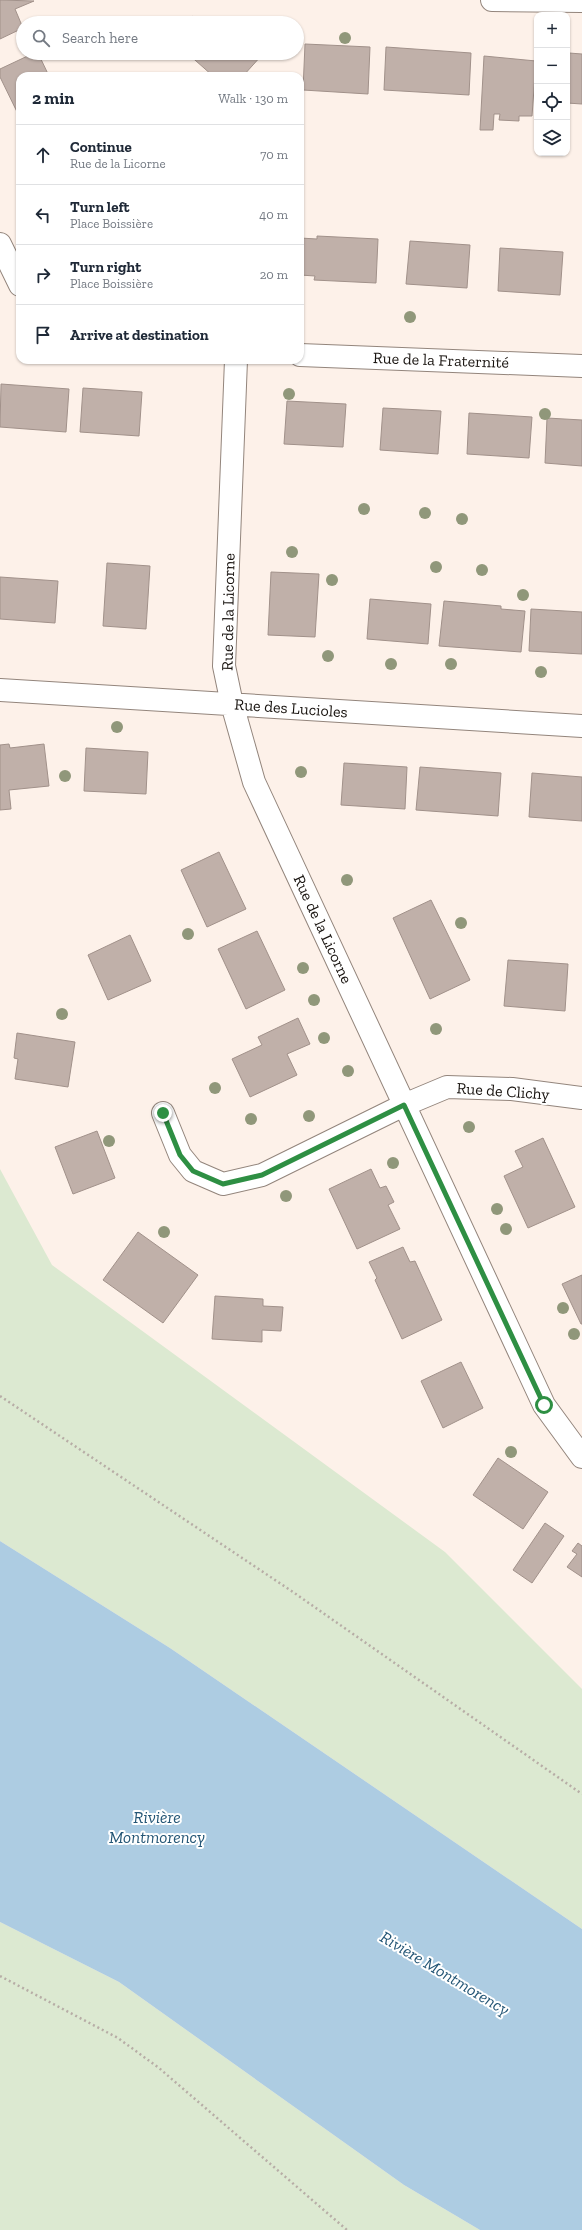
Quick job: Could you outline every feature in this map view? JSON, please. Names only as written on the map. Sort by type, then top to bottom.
[{"type":"street","points":[[492,0],[582,1]]},
{"type":"street","points":[[0,244],[16,277]]},
{"type":"street","name":"Rue de la Fraternité","points":[[304,355],[582,366]]},
{"type":"street","name":"Rue de la Licorne","points":[[236,364],[224,666],[232,704],[254,782],[544,1405],[582,1457]]},
{"type":"street","name":"Rue des Lucioles","points":[[0,690],[582,726]]},
{"type":"street","name":"Rue de Clichy","points":[[163,1113],[180,1155],[193,1171],[223,1184],[262,1175],[404,1105],[447,1087],[512,1089],[582,1098]]},
{"type":"path","points":[[0,1396],[293,1592],[582,1794]]},
{"type":"path","points":[[0,1976],[118,2038],[153,2064],[347,2230]]},
{"type":"green space","points":[[0,1169],[52,1265],[445,1552],[582,1689],[582,1929],[170,1648],[0,1541]]},
{"type":"green space","points":[[0,1922],[119,1982],[404,2185],[480,2230],[0,2230]]},
{"type":"water","name":"Rivière Montmorency","points":[[0,1541],[170,1648],[582,1929],[582,2230],[480,2230],[404,2185],[119,1982],[0,1922]]},
{"type":"building","points":[[0,0],[34,1],[15,9],[18,16],[16,16],[16,31],[0,39]]},
{"type":"building","points":[[305,44],[370,47],[368,94],[304,90]]},
{"type":"building","points":[[386,47],[471,53],[469,95],[384,90]]},
{"type":"building","points":[[570,53],[582,54],[582,104],[570,103]]},
{"type":"building","points":[[484,56],[534,61],[532,116],[519,116],[519,121],[499,120],[500,114],[494,114],[493,130],[480,130]]},
{"type":"building","points":[[19,60],[41,60],[47,72],[16,72],[16,110],[0,77],[0,69]]},
{"type":"building","points":[[195,60],[257,60],[247,72],[208,72]]},
{"type":"building","points":[[317,236],[378,239],[376,283],[314,280],[315,276],[304,275],[304,238],[317,239]]},
{"type":"building","points":[[410,241],[470,245],[467,288],[406,284]]},
{"type":"building","points":[[500,248],[563,252],[560,295],[498,291]]},
{"type":"building","points":[[1,384],[69,389],[66,432],[0,427]]},
{"type":"building","points":[[83,388],[142,392],[139,436],[80,432]]},
{"type":"building","points":[[287,401],[346,404],[343,447],[284,444]]},
{"type":"building","points":[[383,408],[441,411],[438,454],[380,450]]},
{"type":"building","points":[[469,413],[532,417],[529,458],[467,454]]},
{"type":"building","points":[[547,418],[582,420],[582,466],[545,463]]},
{"type":"building","points":[[107,563],[150,566],[146,629],[103,626]]},
{"type":"building","points":[[271,572],[319,574],[315,637],[268,635]]},
{"type":"building","points":[[0,577],[58,581],[55,623],[0,619]]},
{"type":"building","points":[[370,599],[431,604],[428,644],[367,639]]},
{"type":"building","points":[[444,601],[501,606],[501,609],[525,611],[521,652],[439,646]]},
{"type":"building","points":[[531,609],[582,612],[582,654],[529,651]]},
{"type":"building","points":[[9,744],[10,748],[44,744],[49,786],[9,790],[11,809],[0,810],[0,745]]},
{"type":"building","points":[[86,748],[148,752],[146,794],[84,791]]},
{"type":"building","points":[[344,763],[407,767],[405,809],[341,805]]},
{"type":"building","points":[[420,767],[501,773],[498,816],[416,810]]},
{"type":"building","points":[[532,773],[582,777],[582,821],[529,817]]},
{"type":"building","points":[[219,852],[246,909],[207,927],[181,870]]},
{"type":"building","points":[[431,900],[470,980],[430,999],[393,918]]},
{"type":"building","points":[[257,931],[285,990],[246,1009],[218,949]]},
{"type":"building","points":[[130,935],[151,981],[108,1000],[88,955]]},
{"type":"building","points":[[508,960],[568,964],[565,1011],[504,1006]]},
{"type":"building","points":[[298,1018],[310,1044],[287,1054],[297,1075],[250,1097],[232,1059],[262,1045],[258,1037]]},
{"type":"building","points":[[17,1033],[75,1042],[68,1087],[15,1079],[18,1059],[14,1058]]},
{"type":"building","points":[[97,1131],[115,1178],[73,1194],[55,1147]]},
{"type":"building","points":[[543,1138],[575,1207],[528,1228],[504,1176],[523,1167],[515,1151]]},
{"type":"building","points":[[371,1169],[380,1188],[386,1186],[394,1202],[388,1205],[400,1229],[357,1249],[329,1189]]},
{"type":"building","points":[[138,1232],[198,1275],[163,1323],[103,1280]]},
{"type":"building","points":[[403,1247],[410,1262],[415,1261],[442,1320],[402,1339],[375,1280],[377,1278],[369,1262]]},
{"type":"building","points":[[582,1275],[582,1324],[581,1324],[562,1284]]},
{"type":"building","points":[[215,1296],[263,1299],[263,1306],[283,1307],[281,1331],[262,1330],[262,1342],[212,1339]]},
{"type":"building","points":[[461,1362],[483,1408],[443,1428],[421,1381]]},
{"type":"building","points":[[498,1458],[548,1492],[523,1529],[473,1495]]},
{"type":"building","points":[[545,1523],[564,1536],[532,1583],[513,1570]]},
{"type":"building","points":[[578,1543],[582,1546],[582,1577],[567,1567],[577,1554],[572,1551]]},
{"type":"route","points":[[163,1113],[180,1155],[193,1171],[223,1184],[262,1175],[404,1105],[544,1405]]}]
